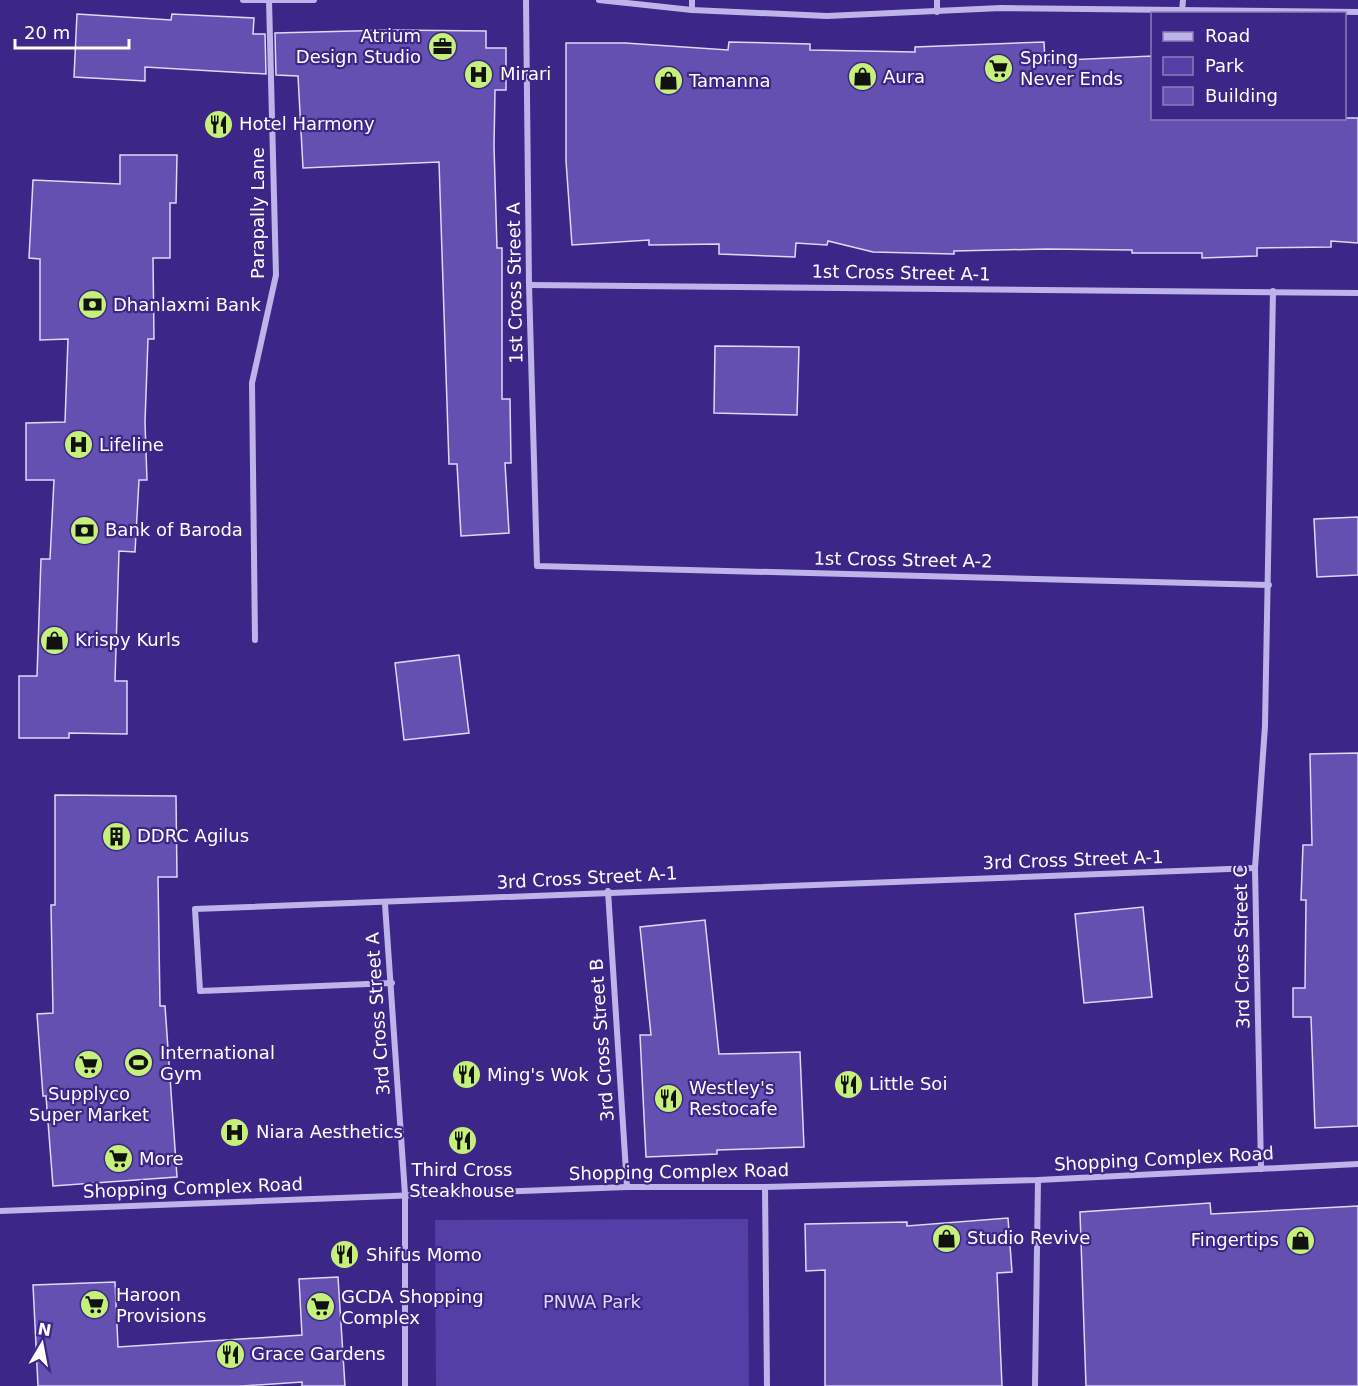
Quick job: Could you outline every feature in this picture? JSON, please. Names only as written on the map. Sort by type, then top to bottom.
[{"type":"street","points":[[243,0],[314,0]]},
{"type":"street","name":"1st Cross Street A","points":[[526,0],[529,285],[537,566]]},
{"type":"street","points":[[599,0],[692,10],[827,16],[1057,8],[1358,12]]},
{"type":"street","points":[[692,10],[693,0]]},
{"type":"street","points":[[937,0],[937,12]]},
{"type":"street","points":[[1182,11],[1183,0]]},
{"type":"street","name":"Parapally Lane","points":[[255,640],[252,383],[276,275],[269,1]]},
{"type":"street","name":"1st Cross Street A-1","points":[[529,285],[1358,293]]},
{"type":"street","name":"3rd Cross Street C","points":[[1261,1169],[1255,868],[1265,726],[1274,291]]},
{"type":"street","name":"1st Cross Street A-2","points":[[537,566],[1269,585]]},
{"type":"street","name":"3rd Cross Street A-1","points":[[392,983],[200,991],[195,909],[384,904],[608,891],[1255,868]]},
{"type":"street","name":"3rd Cross Street B","points":[[608,891],[627,1186]]},
{"type":"street","name":"3rd Cross Street A","points":[[384,904],[392,983],[405,1194],[405,1386]]},
{"type":"street","name":"Shopping Complex Road","points":[[0,1211],[627,1186],[765,1186],[1038,1180],[1358,1164]]},
{"type":"street","points":[[1035,1386],[1038,1180]]},
{"type":"street","points":[[765,1186],[767,1386]]},
{"type":"green space","name":"PNWA Park","points":[[748,1219],[749,1386],[436,1386],[435,1220]]},
{"type":"building","points":[[77,14],[171,20],[172,14],[254,18],[253,34],[265,34],[266,74],[145,67],[145,81],[74,77]]},
{"type":"building","points":[[392,30],[486,31],[486,48],[506,48],[506,90],[495,90],[494,146],[497,248],[502,248],[502,399],[510,399],[511,463],[505,463],[509,533],[461,536],[457,464],[449,464],[439,162],[303,168],[298,76],[276,75],[275,33]]},
{"type":"building","points":[[729,42],[810,44],[810,50],[915,52],[915,47],[1044,42],[1045,61],[1151,56],[1151,120],[1346,120],[1346,118],[1358,118],[1358,243],[1331,241],[1331,247],[1257,248],[1257,256],[1202,258],[1202,253],[1132,253],[1132,250],[954,251],[954,254],[873,252],[828,241],[827,245],[796,243],[795,257],[719,254],[719,244],[649,245],[649,240],[572,245],[566,161],[566,43],[625,43],[728,50]]},
{"type":"building","points":[[120,155],[177,155],[176,203],[170,203],[170,258],[153,258],[154,339],[148,339],[145,422],[147,480],[139,480],[135,552],[119,551],[115,681],[127,681],[127,734],[69,733],[69,738],[19,738],[19,676],[37,676],[41,559],[50,559],[54,480],[26,480],[26,423],[65,422],[68,339],[40,340],[40,259],[29,258],[33,180],[120,184]]},
{"type":"building","points":[[715,346],[799,347],[797,415],[714,413]]},
{"type":"building","points":[[1358,517],[1358,575],[1317,577],[1314,519]]},
{"type":"building","points":[[459,655],[469,733],[404,740],[395,663]]},
{"type":"building","points":[[1358,753],[1358,1126],[1315,1128],[1311,1017],[1293,1017],[1293,988],[1305,988],[1306,900],[1301,900],[1303,845],[1312,845],[1310,754]]},
{"type":"building","points":[[55,795],[176,796],[177,877],[158,877],[160,1006],[165,1006],[177,1177],[53,1186],[37,1014],[53,1013],[51,905],[55,905]]},
{"type":"building","points":[[1143,907],[1152,997],[1084,1003],[1075,914]]},
{"type":"building","points":[[705,920],[719,1054],[800,1052],[804,1147],[717,1150],[717,1154],[646,1157],[640,1035],[651,1035],[640,927]]},
{"type":"building","points":[[1210,1203],[1211,1214],[1358,1206],[1358,1386],[1086,1386],[1080,1212]]},
{"type":"building","points":[[1008,1218],[1012,1272],[997,1273],[1002,1386],[825,1386],[825,1270],[806,1271],[805,1224],[907,1222],[907,1226]]},
{"type":"building","points":[[338,1277],[345,1386],[302,1386],[302,1382],[242,1386],[38,1386],[33,1285],[115,1282],[118,1347],[302,1335],[299,1279]]},
{"type":"place","name":"Atrium Design Studio","points":[[442,46]]},
{"type":"place","name":"Spring Never Ends","points":[[999,68]]},
{"type":"place","name":"Mirari","points":[[479,74]]},
{"type":"place","name":"Aura","points":[[862,77]]},
{"type":"place","name":"Tamanna","points":[[668,81]]},
{"type":"place","name":"Hotel Harmony","points":[[218,124]]},
{"type":"place","name":"Dhanlaxmi Bank","points":[[92,305]]},
{"type":"place","name":"Lifeline","points":[[78,445]]},
{"type":"place","name":"Bank of Baroda","points":[[84,530]]},
{"type":"place","name":"Krispy Kurls","points":[[54,640]]},
{"type":"place","name":"DDRC Agilus","points":[[116,836]]},
{"type":"place","name":"International Gym","points":[[139,1063]]},
{"type":"place","name":"Supplyco Super Market","points":[[89,1065]]},
{"type":"place","name":"Ming's Wok","points":[[466,1075]]},
{"type":"place","name":"Little Soi","points":[[848,1084]]},
{"type":"place","name":"Westley's Restocafe","points":[[668,1098]]},
{"type":"place","name":"Niara Aesthetics","points":[[235,1132]]},
{"type":"place","name":"Third Cross Steakhouse","points":[[462,1141]]},
{"type":"place","name":"More","points":[[118,1159]]},
{"type":"place","name":"Studio Revive","points":[[946,1238]]},
{"type":"place","name":"Fingertips","points":[[1300,1240]]},
{"type":"place","name":"Shifus Momo","points":[[345,1255]]},
{"type":"place","name":"Haroon Provisions","points":[[95,1305]]},
{"type":"place","name":"GCDA Shopping Complex","points":[[320,1307]]},
{"type":"place","name":"Grace Gardens","points":[[230,1354]]}]
